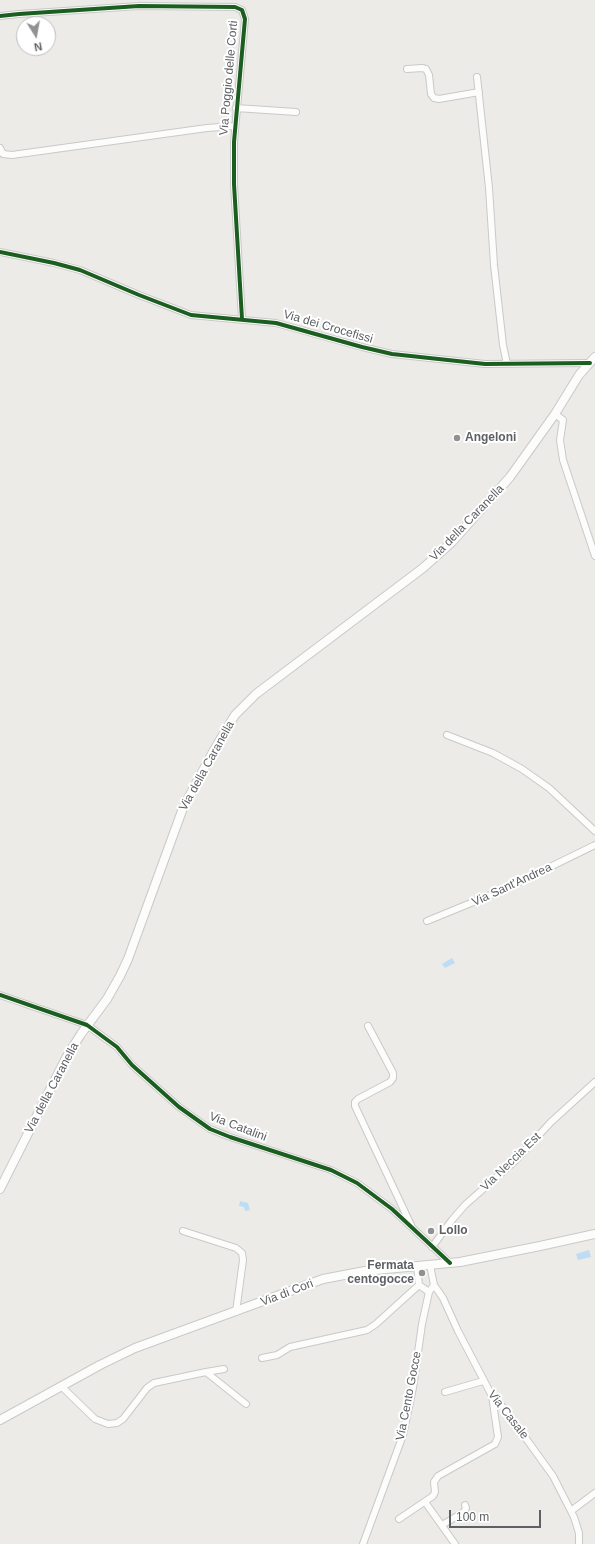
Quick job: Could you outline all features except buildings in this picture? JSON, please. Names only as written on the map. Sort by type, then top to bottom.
[{"type":"main road","name":"Via della Caranella","points":[[0,1189],[64,1060],[87,1025],[107,999],[123,969],[184,808],[237,712],[256,694],[412,577],[445,549],[504,485],[556,414],[579,375],[592,360]]},
{"type":"main road","name":"Via di Cori","points":[[0,1420],[61,1386],[135,1348],[236,1312],[297,1288],[332,1277],[365,1271],[450,1263],[523,1250],[595,1234]]},
{"type":"street","name":"Via Poggio delle Corti","points":[[0,16],[139,6],[238,7],[244,12],[245,19],[234,126],[234,179],[242,319]]},
{"type":"street","points":[[408,69],[426,69],[429,75],[431,95],[435,99],[479,92]]},
{"type":"street","points":[[477,77],[490,196],[493,260],[503,345],[507,364]]},
{"type":"street","points":[[236,108],[296,112]]},
{"type":"street","points":[[0,148],[3,154],[12,155],[207,128],[234,126]]},
{"type":"street","name":"Via dei Crocefissi","points":[[0,252],[80,270],[139,295],[191,314],[213,318],[242,319],[284,325],[392,354],[460,362],[507,364],[592,360]]},
{"type":"street","points":[[556,414],[563,420],[560,440],[563,460],[595,556]]},
{"type":"street","points":[[447,735],[498,755],[527,772],[549,788],[595,831]]},
{"type":"street","name":"Via Sant'Andrea","points":[[427,921],[505,889],[595,845]]},
{"type":"street","name":"Via Catalini","points":[[0,995],[87,1025],[119,1049],[130,1063],[148,1080],[182,1110],[203,1125],[230,1137],[325,1168],[349,1179],[374,1195],[450,1263]]},
{"type":"street","points":[[368,1026],[392,1073],[393,1078],[390,1082],[358,1098],[355,1102],[355,1106],[412,1228]]},
{"type":"street","name":"Via Neccia Est","points":[[432,1247],[465,1205],[515,1161],[554,1119],[595,1082]]},
{"type":"street","points":[[183,1231],[236,1248],[242,1252],[243,1260],[236,1312]]},
{"type":"street","points":[[417,1266],[419,1285],[429,1292],[434,1285],[430,1265]]},
{"type":"street","points":[[262,1358],[277,1355],[290,1347],[367,1330],[376,1324],[419,1285]]},
{"type":"street","name":"Via Casale","points":[[434,1285],[443,1298],[483,1381],[492,1396],[504,1408],[553,1476],[571,1511],[579,1533],[579,1544]]},
{"type":"street","name":"Via Cento Gocce","points":[[363,1544],[403,1435],[414,1384],[421,1328],[429,1292]]},
{"type":"street","points":[[61,1386],[95,1419],[103,1423],[112,1424],[119,1422],[126,1416],[145,1390],[152,1384],[224,1369]]},
{"type":"street","points":[[206,1372],[246,1404]]},
{"type":"street","points":[[445,1392],[483,1381]]},
{"type":"street","points":[[399,1519],[434,1495],[434,1483],[438,1476],[493,1446],[498,1437],[492,1396]]},
{"type":"street","points":[[571,1511],[595,1493]]},
{"type":"street","points":[[425,1502],[455,1544]]},
{"type":"street","points":[[442,1525],[464,1512],[466,1508],[465,1505]]},
{"type":"water","points":[[452,958],[455,963],[445,968],[442,964]]},
{"type":"water","points":[[240,1201],[248,1203],[250,1210],[245,1211],[244,1207],[239,1206]]},
{"type":"water","points":[[589,1250],[591,1257],[578,1260],[576,1254]]},
{"type":"cycle path","points":[[0,16],[139,6],[235,7],[242,10],[245,19],[234,142],[234,184],[242,319]]},
{"type":"cycle path","points":[[0,252],[80,270],[191,315],[276,323],[392,354],[485,364],[590,363]]},
{"type":"cycle path","points":[[0,995],[87,1025],[117,1047],[132,1065],[179,1107],[210,1129],[331,1170],[357,1183],[392,1209],[450,1263]]},
{"type":"place","name":"Angeloni","points":[[457,438]]},
{"type":"place","name":"Lollo","points":[[431,1231]]},
{"type":"place","name":"Fermata centogocce","points":[[422,1273]]}]
